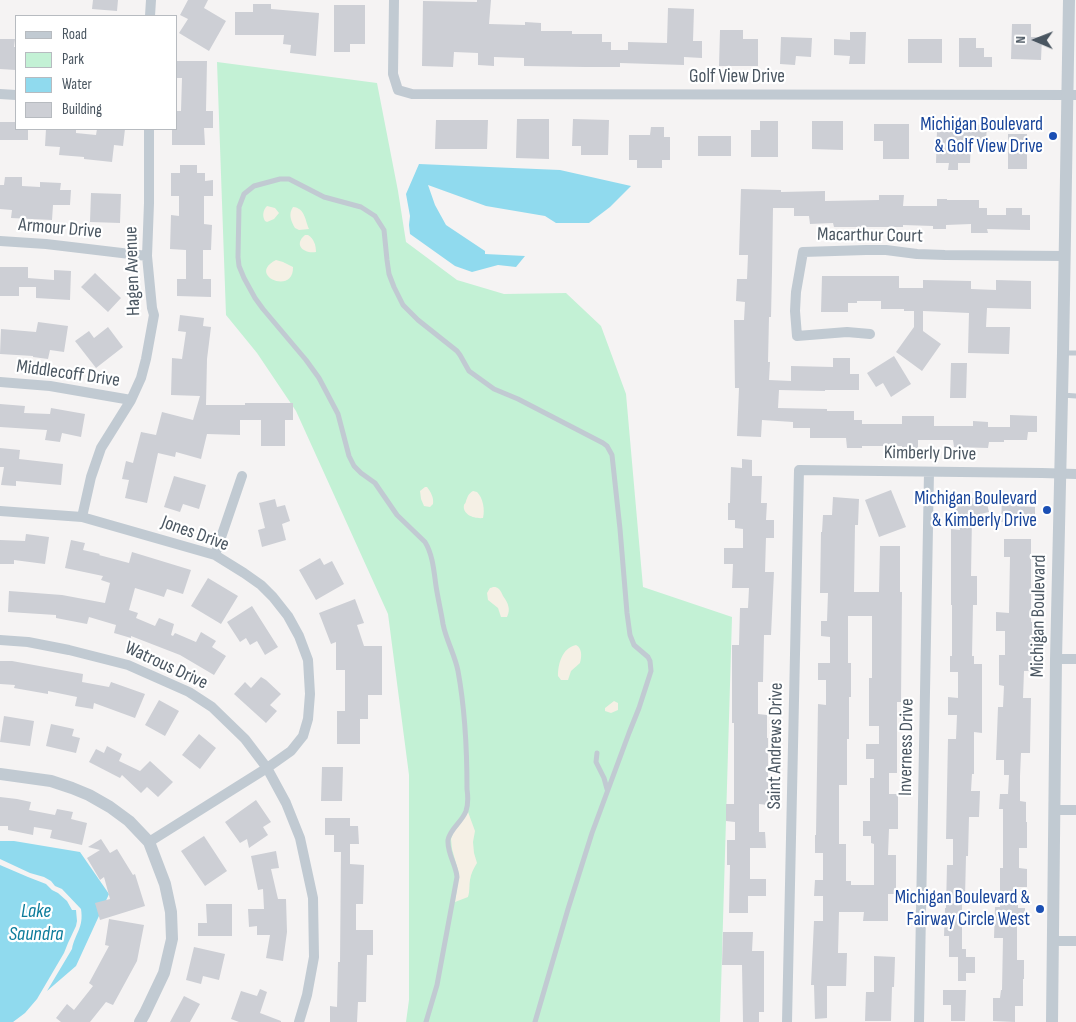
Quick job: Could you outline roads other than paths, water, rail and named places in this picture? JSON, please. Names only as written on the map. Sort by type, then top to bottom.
[{"type":"street","points":[[150,0],[150,15]]},
{"type":"street","name":"Golf View Drive","points":[[394,0],[393,74],[398,90],[412,94],[1072,94]]},
{"type":"street","name":"Michigan Boulevard","points":[[1052,1022],[1056,659],[1062,395],[1070,353],[1065,256],[1072,94],[1069,0]]},
{"type":"street","points":[[0,94],[15,95]]},
{"type":"street","name":"Hagen Avenue","points":[[82,517],[91,477],[101,448],[131,400],[141,378],[154,315],[147,256],[149,130]]},
{"type":"street","name":"Armour Drive","points":[[0,241],[72,246],[147,256]]},
{"type":"street","name":"Macarthur Court","points":[[870,334],[847,332],[798,336],[796,292],[803,252],[866,250],[945,256],[1065,256]]},
{"type":"street","name":"Middlecoff Drive","points":[[0,382],[50,386],[131,400]]},
{"type":"street","name":"Kimberly Drive","points":[[799,470],[1076,474]]},
{"type":"street","name":"Saint Andrews Drive","points":[[788,1022],[799,470]]},
{"type":"street","name":"Inverness Drive","points":[[919,1022],[929,472]]},
{"type":"street","points":[[215,555],[242,476]]},
{"type":"street","name":"Jones Drive","points":[[0,511],[82,517],[215,555],[261,585],[288,616],[300,636],[308,660],[310,694],[308,719],[304,736],[291,751],[267,768],[149,842]]},
{"type":"street","name":"Watrous Drive","points":[[0,640],[28,642],[69,650],[128,665],[189,692],[212,707],[245,739],[267,768],[286,803],[300,838],[313,898],[314,957],[299,1022]]},
{"type":"street","points":[[1056,659],[1076,659]]},
{"type":"street","points":[[0,774],[51,781],[89,795],[129,821],[149,842],[165,884],[171,912],[172,939],[164,973],[140,1022]]},
{"type":"street","points":[[1055,810],[1076,810]]},
{"type":"street","points":[[1053,941],[1076,941]]},
{"type":"lane","points":[[426,1022],[437,985],[457,877],[449,847],[449,838],[467,808],[465,738],[457,668],[444,628],[432,562],[427,546],[397,515],[375,483],[354,466],[349,456],[338,414],[319,378],[255,298],[242,272],[238,258],[239,207],[244,194],[249,188],[280,179],[289,179],[324,197],[360,207],[375,216],[384,230],[386,260],[396,293],[407,310],[457,351],[469,371],[489,385],[607,446],[614,462],[630,635],[634,645],[648,656],[651,671],[642,701],[592,833],[535,1022]]},
{"type":"lane","points":[[1062,395],[1076,396]]},
{"type":"lane","points":[[597,753],[596,762],[604,778],[607,790]]},
{"type":"water","points":[[419,164],[560,170],[631,186],[610,207],[589,223],[556,223],[545,216],[486,206],[428,185],[435,205],[446,225],[485,251],[485,254],[525,256],[516,267],[498,265],[472,272],[455,266],[410,234],[410,216],[406,194]]},
{"type":"water","points":[[0,841],[14,841],[80,852],[109,894],[76,966],[47,991],[72,949],[80,926],[81,909],[62,889],[55,886],[51,881],[0,859]]},
{"type":"water","name":"Lake Saundra","points":[[0,865],[46,884],[67,901],[72,910],[76,910],[77,921],[64,953],[37,999],[25,1013],[13,1022],[0,1022]]},
{"type":"place","name":"Michigan Boulevard & Golf View Drive","points":[[1053,136]]},
{"type":"place","name":"Michigan Boulevard & Kimberly Drive","points":[[1047,510]]},
{"type":"place","name":"Michigan Boulevard & Fairway Circle West","points":[[1040,909]]}]
